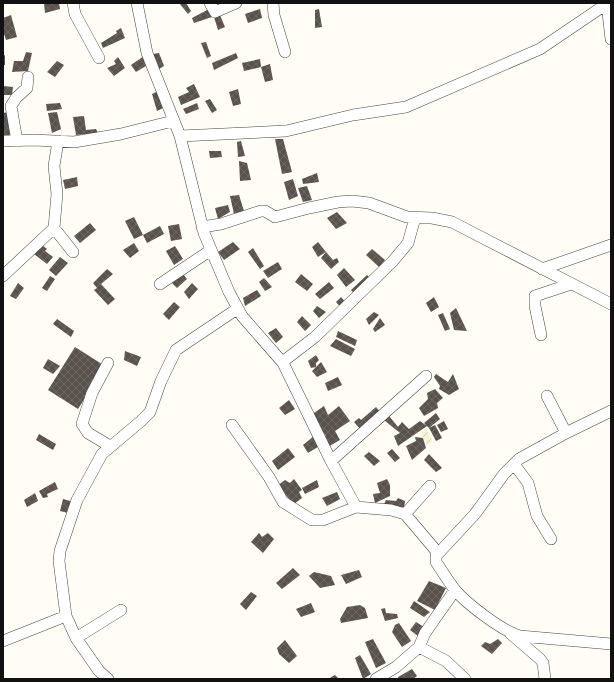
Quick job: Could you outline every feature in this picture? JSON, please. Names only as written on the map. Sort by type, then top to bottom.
[{"type":"street","points":[[73,3],[75,14],[99,58]]},
{"type":"street","points":[[137,3],[147,53],[180,136],[202,227],[211,250],[237,309],[283,363],[331,461],[356,507]]},
{"type":"street","points":[[210,3],[215,12],[236,3]]},
{"type":"street","points":[[273,3],[274,15],[286,52]]},
{"type":"street","points":[[180,136],[286,130],[406,107],[540,48],[607,3],[611,39]]},
{"type":"street","points":[[17,141],[11,106],[16,98],[27,88],[28,77]]},
{"type":"street","points":[[3,141],[74,142],[121,134],[173,121]]},
{"type":"street","points":[[3,276],[54,228],[57,194],[54,166],[58,141]]},
{"type":"street","points":[[202,227],[221,224],[261,211],[265,211],[275,217],[345,201],[369,203],[396,214],[415,218],[432,218],[452,222],[611,304]]},
{"type":"street","points":[[283,363],[284,360],[315,337],[393,261],[408,243],[415,218]]},
{"type":"street","points":[[54,228],[73,252]]},
{"type":"street","points":[[542,269],[611,245]]},
{"type":"street","points":[[160,284],[211,250]]},
{"type":"street","points":[[541,335],[535,306],[535,296],[571,284]]},
{"type":"street","points":[[108,679],[99,671],[76,638],[66,616],[59,572],[60,551],[77,500],[96,464],[110,446],[150,412],[161,381],[176,350],[237,309]]},
{"type":"street","points":[[108,363],[92,393],[82,424],[88,433],[110,446]]},
{"type":"street","points":[[331,461],[426,376]]},
{"type":"street","points":[[547,396],[566,433]]},
{"type":"street","points":[[545,679],[543,663],[540,659],[510,633],[496,625],[455,590],[436,562],[438,554],[475,514],[504,474],[514,464],[566,433],[611,412]]},
{"type":"street","points":[[232,425],[269,477],[283,502],[312,520],[323,520],[356,507],[391,510],[405,514],[438,554]]},
{"type":"street","points":[[514,464],[528,483],[537,516],[551,538]]},
{"type":"street","points":[[405,514],[430,486]]},
{"type":"street","points":[[380,678],[396,667],[419,647],[425,633],[455,590]]},
{"type":"street","points":[[76,638],[121,610]]},
{"type":"street","points":[[3,641],[66,616]]},
{"type":"street","points":[[510,633],[520,636],[611,644]]},
{"type":"street","points":[[419,647],[446,661],[465,679]]},
{"type":"shaded area","points":[[426,429],[433,442],[427,445],[420,432]]},
{"type":"building","points":[[44,3],[59,3],[60,9],[45,13]]},
{"type":"building","points":[[179,3],[186,3],[191,11],[188,14]]},
{"type":"building","points":[[209,9],[212,17],[194,23],[192,18]]},
{"type":"building","points":[[260,9],[262,18],[248,23],[245,14]]},
{"type":"building","points":[[319,9],[322,27],[315,28],[315,10]]},
{"type":"building","points":[[11,15],[17,37],[6,40],[3,31],[3,18]]},
{"type":"building","points":[[220,15],[225,27],[218,30],[214,17]]},
{"type":"building","points":[[121,28],[125,38],[103,48],[101,43],[117,33],[116,31]]},
{"type":"building","points":[[206,42],[211,56],[207,58],[201,43]]},
{"type":"building","points":[[26,52],[32,53],[28,71],[12,72],[14,61],[23,61]]},
{"type":"building","points":[[159,53],[164,66],[159,69],[153,54]]},
{"type":"building","points":[[236,53],[238,58],[214,70],[212,63]]},
{"type":"building","points":[[5,55],[5,65],[3,65],[3,56]]},
{"type":"building","points":[[144,56],[149,64],[136,72],[131,65]]},
{"type":"building","points":[[118,57],[125,68],[114,76],[107,68],[116,64],[114,61]]},
{"type":"building","points":[[260,59],[261,67],[244,71],[242,63]]},
{"type":"building","points":[[57,61],[64,65],[55,77],[47,72]]},
{"type":"building","points":[[270,64],[273,80],[265,82],[261,67]]},
{"type":"building","points":[[194,84],[200,97],[181,105],[178,97],[189,92],[186,88]]},
{"type":"building","points":[[3,86],[13,87],[12,95],[3,95]]},
{"type":"building","points":[[238,89],[241,104],[233,106],[229,92]]},
{"type":"building","points":[[158,91],[163,108],[157,111],[152,94]]},
{"type":"building","points":[[210,99],[217,110],[212,113],[205,101]]},
{"type":"building","points":[[60,103],[62,109],[47,111],[46,104]]},
{"type":"building","points":[[197,103],[199,109],[186,114],[183,109]]},
{"type":"building","points":[[8,112],[12,134],[3,137],[3,113]]},
{"type":"building","points":[[57,112],[61,129],[52,133],[48,113]]},
{"type":"building","points":[[84,116],[86,130],[96,129],[98,133],[76,135],[73,117]]},
{"type":"building","points":[[275,139],[283,139],[292,172],[282,174]]},
{"type":"building","points":[[241,141],[245,156],[238,157],[237,142]]},
{"type":"building","points":[[209,151],[221,151],[222,157],[210,158]]},
{"type":"building","points":[[239,161],[247,163],[251,180],[240,181]]},
{"type":"building","points":[[317,173],[319,182],[303,184],[302,179]]},
{"type":"building","points":[[77,177],[78,186],[65,189],[63,180]]},
{"type":"building","points":[[293,179],[298,196],[289,200],[284,182]]},
{"type":"building","points":[[307,186],[312,200],[303,202],[298,188]]},
{"type":"building","points":[[239,195],[244,211],[234,214],[230,196]]},
{"type":"building","points":[[228,205],[230,212],[218,219],[215,208]]},
{"type":"building","points":[[337,212],[347,223],[336,229],[327,218]]},
{"type":"building","points":[[134,217],[143,235],[134,239],[125,221]]},
{"type":"building","points":[[90,223],[96,230],[80,243],[74,236]]},
{"type":"building","points":[[179,224],[182,239],[171,241],[168,226]]},
{"type":"building","points":[[160,226],[164,234],[147,243],[143,235]]},
{"type":"building","points":[[233,242],[240,249],[224,260],[218,252]]},
{"type":"building","points":[[318,242],[326,252],[318,257],[312,247]]},
{"type":"building","points":[[134,243],[139,251],[130,258],[123,250]]},
{"type":"building","points":[[42,245],[47,249],[45,251],[53,257],[47,264],[34,254]]},
{"type":"building","points":[[175,246],[183,259],[174,265],[166,251]]},
{"type":"building","points":[[253,248],[264,266],[260,269],[248,252]]},
{"type":"building","points":[[372,249],[385,260],[379,267],[366,255]]},
{"type":"building","points":[[326,252],[333,260],[337,258],[339,262],[331,269],[321,258]]},
{"type":"building","points":[[60,257],[68,263],[56,276],[49,270]]},
{"type":"building","points":[[278,262],[282,269],[268,278],[263,271]]},
{"type":"building","points":[[344,268],[355,280],[346,287],[337,275]]},
{"type":"building","points":[[107,269],[113,274],[101,284],[115,299],[108,305],[94,290],[97,288],[93,283]]},
{"type":"building","points":[[183,274],[187,279],[177,288],[172,283]]},
{"type":"building","points":[[301,274],[313,284],[307,291],[295,282]]},
{"type":"building","points":[[367,275],[372,280],[356,295],[351,290]]},
{"type":"building","points":[[50,276],[55,279],[47,291],[42,288]]},
{"type":"building","points":[[264,278],[272,287],[265,291],[259,282]]},
{"type":"building","points":[[329,282],[334,288],[320,299],[315,294]]},
{"type":"building","points":[[18,283],[24,288],[16,299],[10,296]]},
{"type":"building","points":[[192,283],[198,289],[189,299],[184,292]]},
{"type":"building","points":[[257,290],[261,296],[245,306],[243,298]]},
{"type":"building","points":[[341,297],[347,304],[342,309],[336,302]]},
{"type":"building","points":[[434,297],[439,307],[431,312],[426,303]]},
{"type":"building","points":[[174,302],[180,307],[169,320],[163,314]]},
{"type":"building","points":[[317,306],[326,312],[319,318],[313,311]]},
{"type":"building","points":[[456,308],[467,331],[454,330],[450,313]]},
{"type":"building","points":[[374,312],[379,315],[369,325],[366,319]]},
{"type":"building","points":[[443,313],[450,329],[445,331],[438,315]]},
{"type":"building","points":[[302,316],[311,325],[305,331],[297,322]]},
{"type":"building","points":[[380,318],[385,325],[375,332],[373,329]]},
{"type":"building","points":[[57,319],[74,331],[71,337],[53,324]]},
{"type":"building","points":[[276,328],[283,337],[276,343],[268,333]]},
{"type":"building","points":[[338,331],[357,340],[355,346],[336,337]]},
{"type":"building","points":[[336,339],[355,349],[351,356],[330,346]]},
{"type":"building","points":[[75,347],[105,366],[78,409],[48,390]]},
{"type":"building","points":[[125,351],[141,357],[137,366],[124,360]]},
{"type":"building","points":[[316,355],[319,360],[316,363],[316,367],[311,368],[308,361]]},
{"type":"building","points":[[48,359],[60,366],[53,374],[43,368]]},
{"type":"building","points":[[321,362],[327,372],[317,377],[312,371]]},
{"type":"building","points":[[436,374],[448,382],[453,374],[459,389],[449,395],[439,389],[440,386],[434,377]]},
{"type":"building","points":[[338,377],[342,385],[328,391],[325,383]]},
{"type":"building","points":[[435,389],[443,398],[437,403],[438,408],[424,416],[419,408],[428,399],[427,393]]},
{"type":"building","points":[[289,400],[295,409],[285,415],[279,408]]},
{"type":"building","points":[[324,406],[328,415],[339,406],[350,421],[335,431],[340,440],[328,447],[322,438],[326,436],[311,415]]},
{"type":"building","points":[[376,407],[382,414],[362,431],[354,422],[359,418],[361,420]]},
{"type":"building","points":[[436,413],[440,419],[429,428],[424,423]]},
{"type":"building","points":[[389,416],[398,427],[402,422],[409,429],[420,421],[427,426],[398,446],[394,436],[400,433],[384,420]]},
{"type":"building","points":[[444,421],[448,429],[441,432],[437,425]]},
{"type":"building","points":[[435,425],[442,438],[436,441],[429,428]]},
{"type":"building","points":[[39,434],[56,444],[53,450],[36,440]]},
{"type":"building","points":[[314,436],[321,445],[308,453],[303,445]]},
{"type":"building","points":[[415,437],[423,438],[426,448],[412,460],[406,446],[416,441]]},
{"type":"building","points":[[288,448],[295,457],[278,470],[272,461]]},
{"type":"building","points":[[392,449],[400,458],[395,462],[387,453]]},
{"type":"building","points":[[369,452],[380,461],[374,466],[364,456]]},
{"type":"building","points":[[429,454],[442,468],[436,472],[424,460]]},
{"type":"building","points":[[294,479],[302,490],[299,492],[302,498],[294,504],[277,486],[285,480],[290,483]]},
{"type":"building","points":[[387,479],[390,485],[390,496],[375,503],[373,494],[380,493],[377,483]]},
{"type":"building","points":[[317,480],[319,487],[305,494],[302,488]]},
{"type":"building","points":[[55,482],[58,489],[47,494],[48,497],[43,498],[39,491]]},
{"type":"building","points":[[337,492],[340,499],[327,506],[322,498]]},
{"type":"building","points":[[35,493],[38,501],[27,507],[24,500]]},
{"type":"building","points":[[398,498],[405,501],[404,508],[384,504],[386,500],[396,501]]},
{"type":"building","points":[[63,499],[74,502],[68,513],[60,511]]},
{"type":"building","points":[[259,533],[262,537],[268,533],[274,539],[263,553],[251,542]]},
{"type":"building","points":[[293,568],[300,575],[282,589],[276,583]]},
{"type":"building","points":[[359,570],[362,577],[346,584],[341,575]]},
{"type":"building","points":[[314,572],[331,576],[335,585],[320,588],[309,576]]},
{"type":"building","points":[[429,581],[446,588],[435,610],[417,601]]},
{"type":"building","points":[[251,592],[257,596],[246,610],[240,604]]},
{"type":"building","points":[[414,601],[430,612],[424,617],[410,608]]},
{"type":"building","points":[[311,603],[315,612],[301,617],[296,609]]},
{"type":"building","points":[[360,605],[365,608],[368,618],[341,623],[340,619],[347,607]]},
{"type":"building","points":[[385,608],[386,613],[397,614],[398,618],[385,621],[381,609]]},
{"type":"building","points":[[416,622],[424,627],[418,636],[410,630]]},
{"type":"building","points":[[399,623],[411,641],[402,647],[392,632],[395,625]]},
{"type":"building","points":[[373,639],[386,663],[376,668],[365,642]]},
{"type":"building","points":[[498,639],[502,643],[492,654],[481,646],[485,642],[490,644]]},
{"type":"building","points":[[285,640],[297,656],[289,663],[279,654],[277,648]]},
{"type":"building","points":[[360,655],[371,674],[363,679],[355,658]]},
{"type":"building","points":[[412,669],[417,676],[413,679],[399,679],[398,677]]},
{"type":"building","points":[[335,675],[339,679],[328,679]]}]
